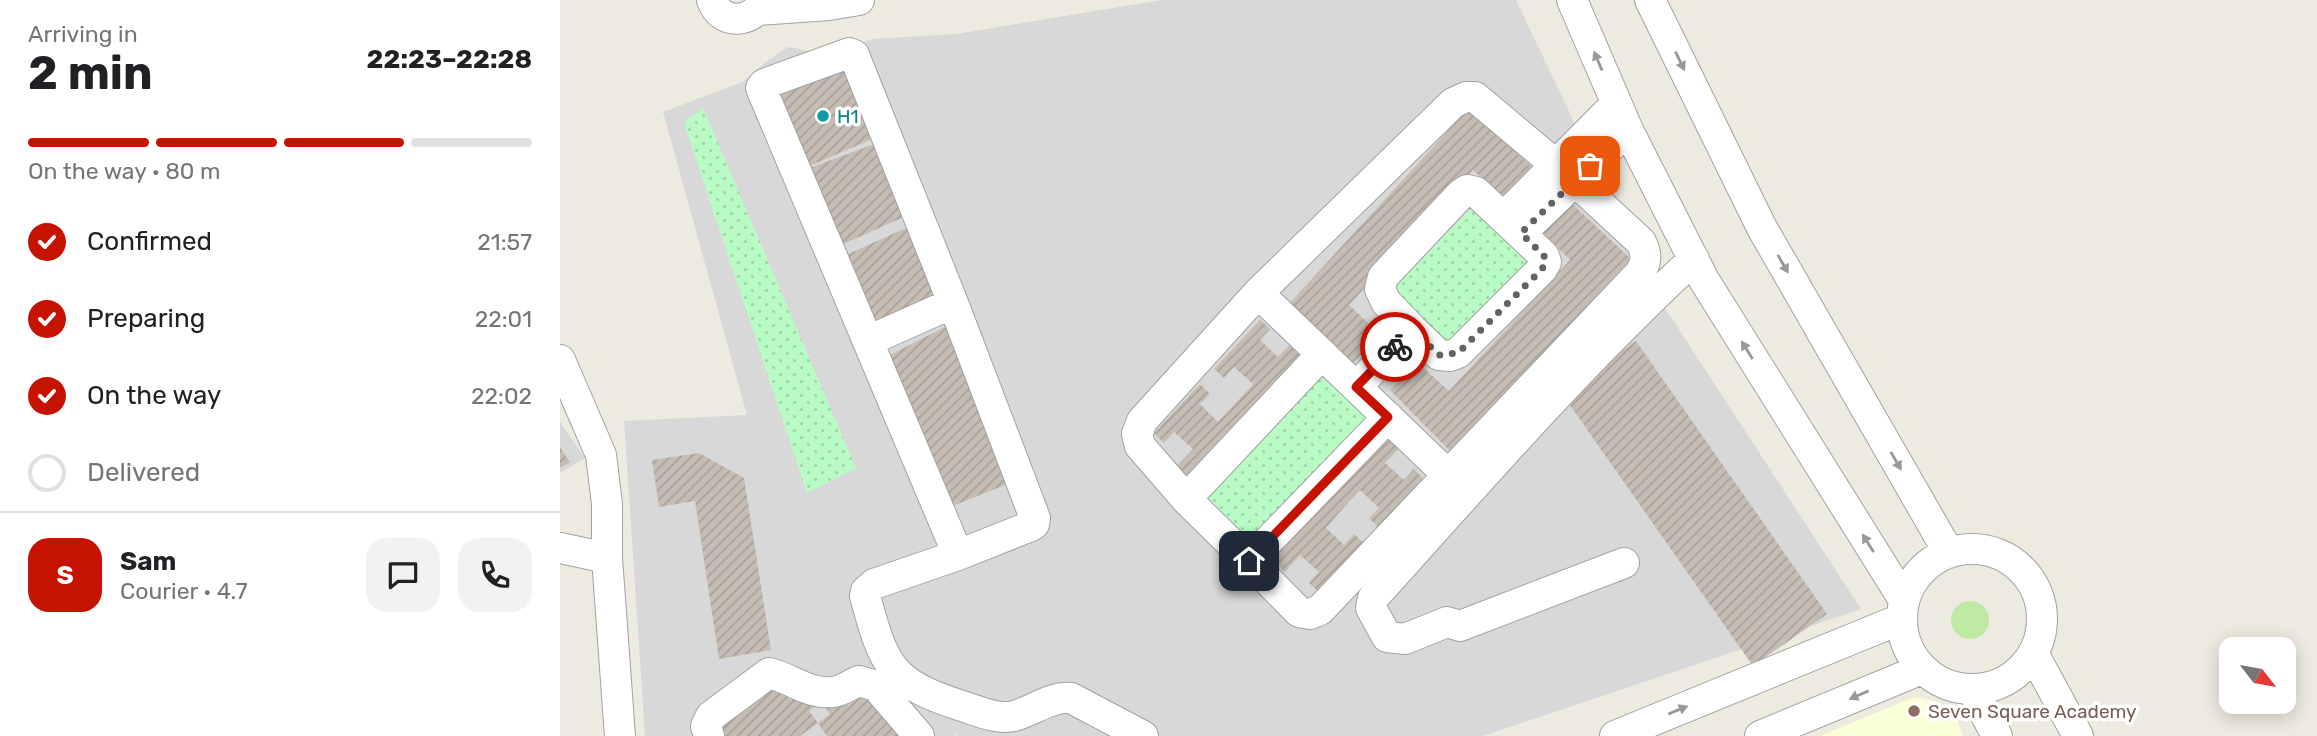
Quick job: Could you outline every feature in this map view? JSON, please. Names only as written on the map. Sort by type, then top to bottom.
[{"type":"street","points":[[712,0],[719,12],[735,19],[744,19],[762,5],[829,5],[859,0]]},
{"type":"street","points":[[1572,0],[1622,117],[1693,260],[1903,610]]},
{"type":"street","points":[[1650,0],[1762,228],[1949,552]]},
{"type":"street","points":[[958,555],[761,90],[764,83],[849,53],[853,53],[953,303],[1035,521],[1031,526],[958,555],[874,584],[866,591],[865,596],[876,638],[891,667],[912,687],[936,698],[991,715],[1015,716],[1058,699],[1071,698],[1143,736]]},
{"type":"street","points":[[1466,97],[1475,97],[1565,173],[1641,242],[1647,253],[1640,273],[1320,610],[1310,614],[1299,612],[1186,499],[1140,446],[1137,434],[1142,421],[1258,293],[1453,103],[1466,97]]},
{"type":"street","points":[[1512,225],[1622,117]]},
{"type":"street","points":[[1467,190],[1476,192],[1512,225],[1544,256],[1546,262],[1458,353],[1439,355],[1386,302],[1380,289],[1383,277],[1467,190]]},
{"type":"street","points":[[1624,563],[1460,626],[1447,622],[1405,639],[1388,637],[1371,608],[1373,598],[1551,401],[1638,311],[1693,260]]},
{"type":"street","points":[[1258,293],[1447,474]]},
{"type":"street","points":[[868,341],[953,303]]},
{"type":"street","points":[[1356,387],[1412,329]]},
{"type":"street","points":[[1186,499],[1322,354]]},
{"type":"street","points":[[560,360],[601,455],[607,504],[607,558],[620,736]]},
{"type":"street","points":[[1249,561],[1388,417]]},
{"type":"street","points":[[560,548],[607,558]]},
{"type":"street","points":[[1971,549],[1994,552],[2020,568],[2037,593],[2042,624],[2033,653],[2022,668],[2007,680],[1972,690],[1953,687],[1936,680],[1922,669],[1910,654],[1903,637],[1903,610],[1910,585],[1920,571],[1949,552],[1971,549]]},
{"type":"street","points":[[1615,736],[1903,610]]},
{"type":"street","points":[[2033,653],[2078,736]]},
{"type":"street","points":[[1760,736],[1922,669]]},
{"type":"street","points":[[709,736],[706,726],[711,716],[769,673],[809,690],[835,692],[859,681],[876,686],[919,736]]},
{"type":"street","points":[[1972,690],[1997,736]]},
{"type":"shaded area","points":[[1162,0],[1516,0],[1656,294],[1861,609],[1483,736],[958,736],[954,732],[956,736],[645,736],[624,421],[747,415],[663,112],[742,82],[788,47],[818,53],[841,50],[873,39],[956,34]]},
{"type":"shaded area","points":[[560,422],[585,458],[560,473]]},
{"type":"shaded area","name":"Seven Square Academy","points":[[1914,697],[1940,702],[1957,720],[1963,736],[1820,736]]},
{"type":"green space","points":[[703,108],[856,468],[807,493],[684,123]]},
{"type":"green space","points":[[1474,206],[1535,261],[1447,353],[1388,294]]},
{"type":"green space","points":[[1321,372],[1372,420],[1252,543],[1207,498]]},
{"type":"green space","points":[[1970,601],[1983,607],[1989,620],[1983,633],[1970,639],[1957,633],[1951,620],[1957,607]]},
{"type":"building","name":"H1","points":[[849,62],[879,136],[798,171],[767,96]]},
{"type":"building","points":[[1469,108],[1533,168],[1504,199],[1473,170],[1442,203],[1349,305],[1380,334],[1351,365],[1287,306]]},
{"type":"building","points":[[880,142],[908,215],[839,246],[807,169]]},
{"type":"building","points":[[1568,200],[1631,259],[1452,453],[1390,390],[1417,362],[1449,391],[1570,260],[1539,228]]},
{"type":"building","points":[[915,224],[947,299],[878,329],[846,255]]},
{"type":"building","points":[[1260,320],[1270,329],[1260,340],[1278,357],[1294,341],[1306,352],[1187,481],[1174,469],[1193,449],[1174,432],[1164,443],[1154,433],[1200,384],[1210,394],[1200,404],[1218,422],[1234,405],[1253,384],[1234,367],[1224,378],[1214,369]]},
{"type":"building","points":[[949,325],[1010,483],[950,507],[882,359]]},
{"type":"building","points":[[1636,341],[1827,614],[1753,666],[1562,394]]},
{"type":"building","points":[[1391,431],[1404,443],[1385,463],[1404,480],[1414,469],[1424,479],[1379,528],[1369,518],[1379,508],[1360,490],[1344,507],[1326,528],[1344,545],[1354,534],[1364,543],[1319,592],[1309,583],[1319,572],[1300,555],[1285,572],[1272,560]]},
{"type":"building","points":[[560,447],[570,462],[560,468]]},
{"type":"building","points":[[699,453],[744,478],[771,650],[719,659],[695,501],[659,507],[652,460]]},
{"type":"building","points":[[774,677],[790,700],[804,690],[815,706],[809,711],[818,723],[800,736],[724,736],[713,720]]},
{"type":"building","points":[[872,689],[905,736],[827,736],[818,723],[830,714],[825,707],[841,695],[849,705]]},
{"type":"way so far","points":[[1395,347],[1412,329],[1439,355],[1450,356],[1458,353],[1542,269],[1546,262],[1544,256],[1521,233],[1590,166]]},
{"type":"place","name":"H1","points":[[823,116]]},
{"type":"place","name":"Seven Square Academy","points":[[1914,711]]},
{"type":"route","points":[[1249,561],[1388,417],[1356,387],[1395,347]]}]
